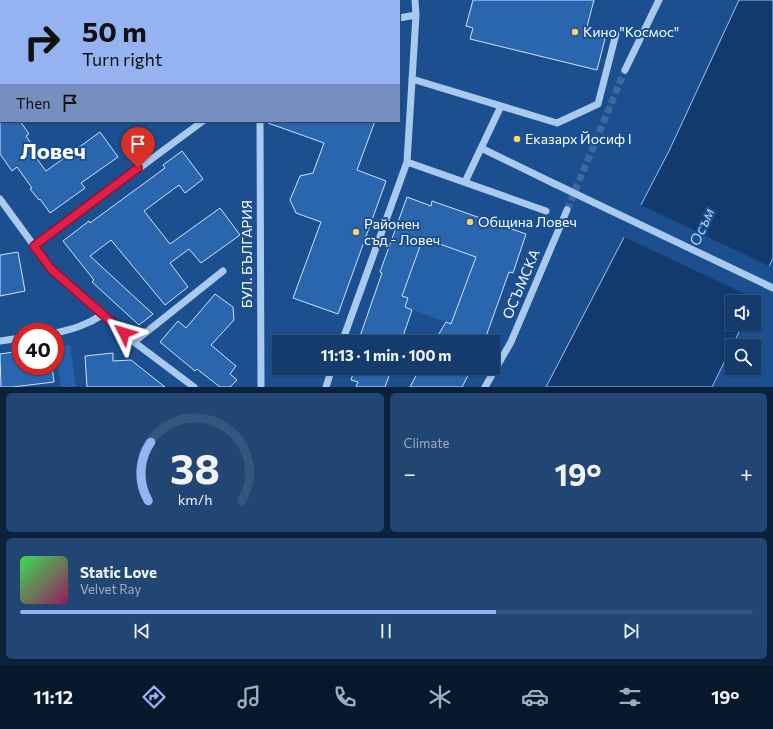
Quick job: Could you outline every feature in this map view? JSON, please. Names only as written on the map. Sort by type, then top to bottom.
[{"type":"street","points":[[345,335],[407,162],[416,15],[415,0]]},
{"type":"street","points":[[625,70],[659,0]]},
{"type":"street","points":[[400,18],[416,15]]},
{"type":"street","points":[[412,79],[557,123],[598,104],[616,34]]},
{"type":"street","points":[[465,182],[501,106]]},
{"type":"street","points":[[34,246],[202,122]]},
{"type":"street","name":"БУЛ. БЪЛГАРИЯ","points":[[260,122],[261,387]]},
{"type":"street","points":[[481,148],[773,288]]},
{"type":"street","points":[[407,162],[546,211]]},
{"type":"street","points":[[0,198],[51,269],[134,342],[194,387]]},
{"type":"street","name":"ОСЪМСКА","points":[[485,387],[511,342],[567,210]]},
{"type":"street","points":[[134,342],[223,271]]},
{"type":"street","points":[[64,330],[91,323],[102,315]]},
{"type":"street","points":[[0,340],[12,339]]},
{"type":"street","points":[[326,387],[330,375]]},
{"type":"shaded area","points":[[423,238],[476,257],[451,324],[405,307],[408,298],[402,296]]},
{"type":"shaded area","points":[[70,345],[76,387],[61,387],[59,375],[64,375],[64,346]]},
{"type":"water","name":"Осъм","points":[[739,0],[773,0],[773,258],[756,295],[725,295],[725,331],[740,331],[736,339],[725,339],[725,361],[712,387],[546,387],[669,151]]},
{"type":"pier","points":[[639,204],[771,267],[758,295],[747,295],[622,236]]},
{"type":"building","points":[[473,0],[594,0],[585,34],[605,39],[597,70],[470,39],[473,28],[466,26]]},
{"type":"building","points":[[0,122],[21,122],[29,134],[26,136],[35,149],[31,151],[46,171],[100,132],[118,157],[81,183],[85,188],[50,213],[40,199],[39,200],[30,189],[32,188],[17,167],[12,171],[0,154]]},
{"type":"building","points":[[375,122],[357,170],[386,181],[338,314],[293,298],[321,222],[296,213],[290,200],[300,176],[313,173],[324,143],[268,123]]},
{"type":"building","points":[[182,151],[203,179],[185,193],[179,185],[144,211],[170,244],[220,208],[240,235],[201,263],[189,249],[170,263],[188,287],[165,305],[111,240],[90,256],[153,314],[139,325],[92,282],[94,280],[63,241],[165,168],[163,165]]},
{"type":"building","points":[[407,197],[431,206],[432,201],[526,234],[513,273],[509,272],[486,335],[438,335],[446,322],[451,324],[476,257],[423,238],[402,296],[408,298],[405,307],[412,310],[403,335],[360,335],[382,273],[380,272]]},
{"type":"building","points":[[18,252],[25,291],[0,296],[0,255]]},
{"type":"building","points":[[215,294],[233,307],[234,320],[211,345],[236,366],[230,374],[237,380],[230,387],[220,387],[197,369],[195,371],[160,342],[178,321],[186,328]]},
{"type":"building","points":[[12,352],[12,375],[53,375],[54,382],[1,387],[0,354]]},
{"type":"building","points":[[113,353],[113,361],[131,360],[165,387],[87,387],[85,356]]},
{"type":"building","points":[[353,375],[389,375],[385,387],[356,387],[358,382],[351,380]]},
{"type":"building","points":[[416,375],[468,375],[462,387],[410,387]]},
{"type":"tunnel","points":[[567,210],[625,70]]},
{"type":"place","name":"Кино \"Космос\"","points":[[575,32]]},
{"type":"place","name":"Еказарх Йосиф I","points":[[517,139]]},
{"type":"place","name":"Община Ловеч","points":[[470,222]]},
{"type":"place","name":"Районен съд - Ловеч","points":[[356,232]]},
{"type":"district","name":"Ловеч","points":[[53,151]]},
{"type":"route","points":[[124,333],[51,269],[34,246],[138,168]]}]
